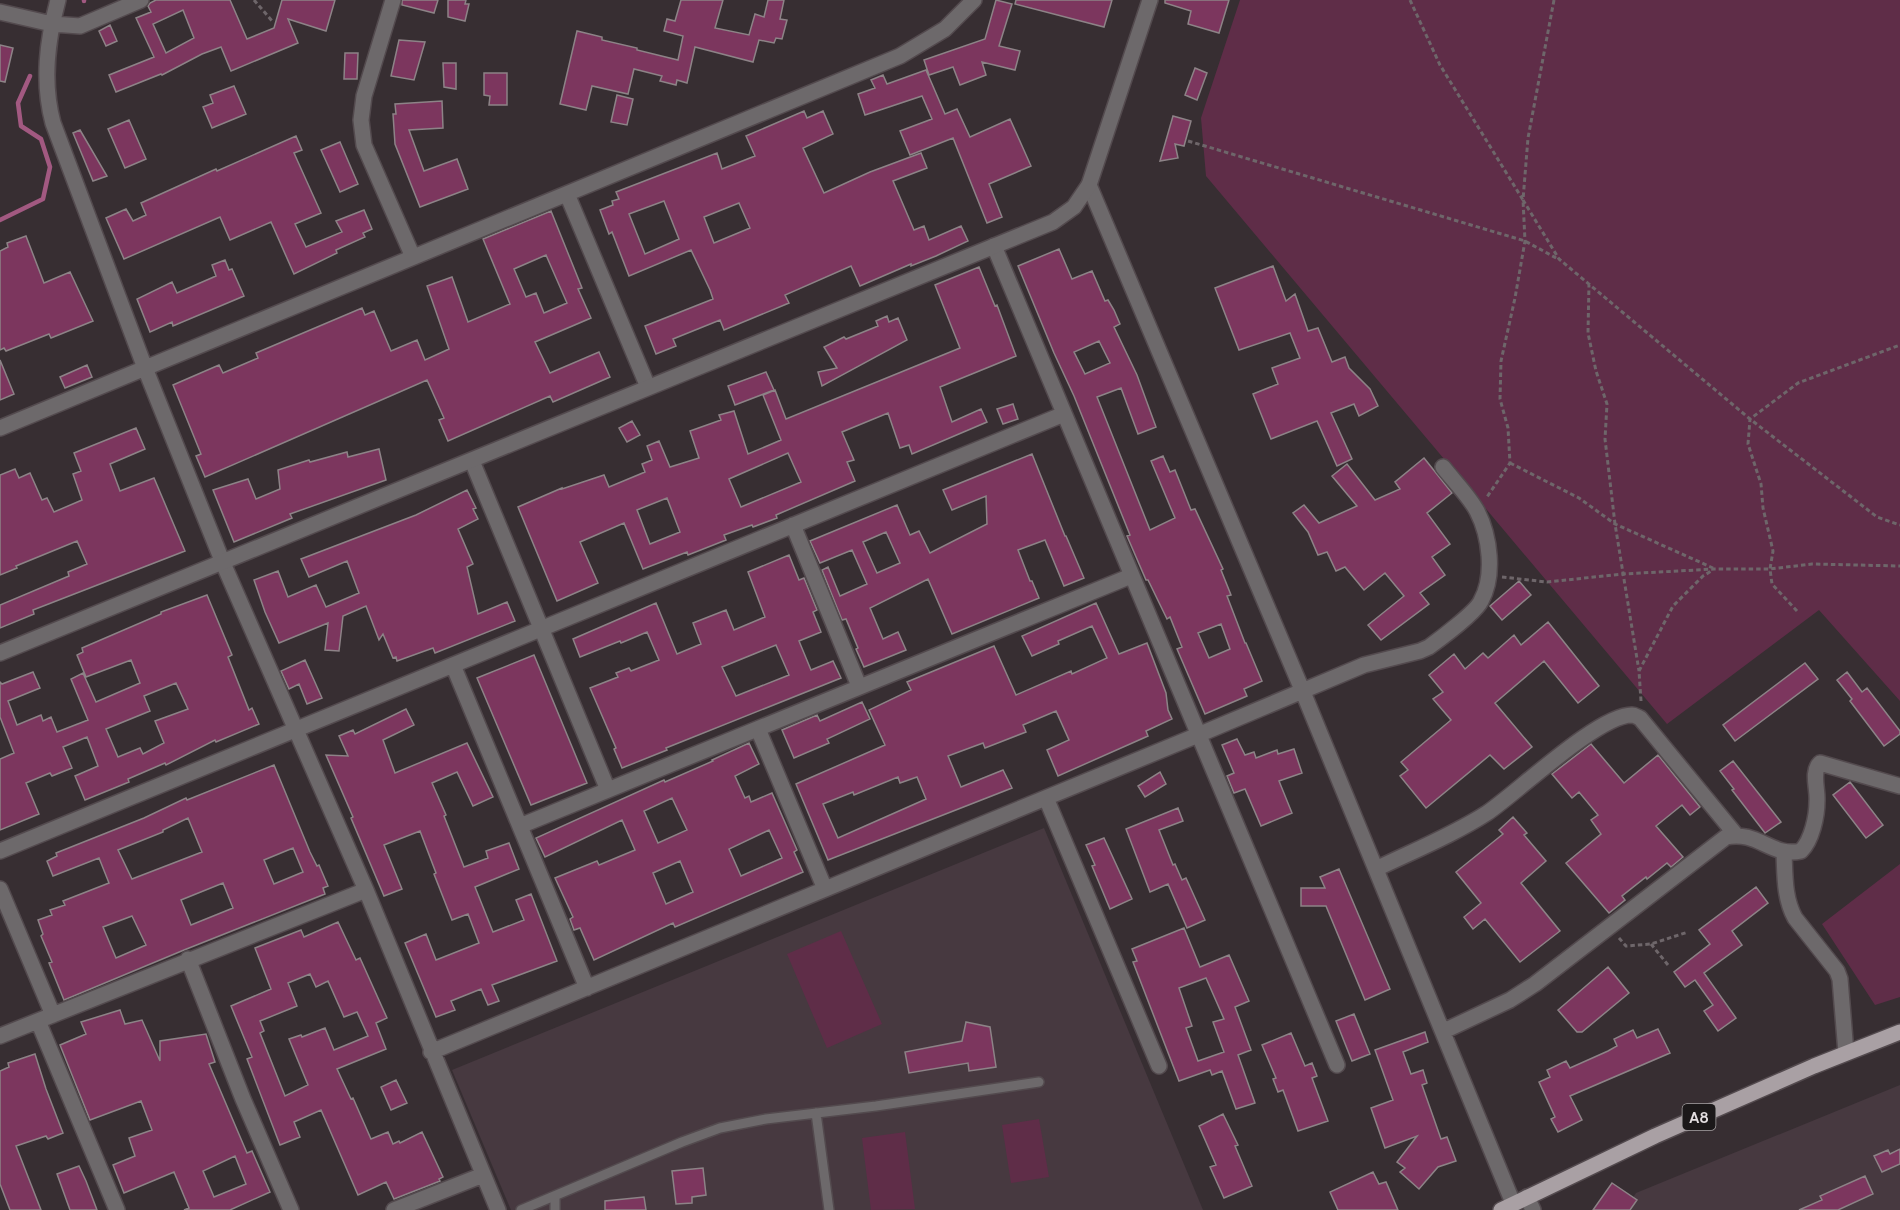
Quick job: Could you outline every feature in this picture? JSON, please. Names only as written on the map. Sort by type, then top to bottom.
[{"type":"main road","name":"A8","points":[[1518,1205],[1655,1136],[1900,1032]]},
{"type":"street","points":[[58,0],[51,24],[45,75],[50,113],[145,368],[223,563],[366,890],[498,1210]]},
{"type":"street","points":[[0,12],[51,24],[80,26],[141,0]]},
{"type":"street","points":[[393,0],[364,96],[361,120],[364,145],[413,257]]},
{"type":"street","points":[[0,428],[900,56],[945,29],[974,0]]},
{"type":"street","points":[[0,653],[1053,222],[1074,207],[1089,185],[1150,0]]},
{"type":"street","points":[[1089,185],[1518,1205]]},
{"type":"street","points":[[567,194],[648,387]]},
{"type":"street","points":[[994,246],[1337,1065]]},
{"type":"street","points":[[0,851],[1064,414]]},
{"type":"street","points":[[472,461],[608,790]]},
{"type":"street","points":[[431,1052],[1364,665],[1429,647],[1481,603],[1488,576],[1489,555],[1486,537],[1477,511],[1443,467]]},
{"type":"street","points":[[793,525],[859,687]]},
{"type":"street","points":[[520,826],[1131,576]]},
{"type":"street","points":[[453,665],[587,988]]},
{"type":"street","points":[[1376,869],[1472,822],[1596,728],[1632,715],[1640,718],[1736,835]]},
{"type":"street","points":[[758,729],[825,889]]},
{"type":"street","points":[[1444,1031],[1510,1000],[1535,984],[1726,837],[1746,836],[1784,852],[1801,851],[1807,845],[1817,809],[1815,774],[1816,767],[1820,764],[1827,764],[1900,786]]},
{"type":"street","points":[[1046,798],[1159,1066]]},
{"type":"street","points":[[1784,852],[1787,898],[1790,909],[1837,971],[1840,979],[1846,1053]]},
{"type":"street","points":[[0,889],[45,1018],[117,1210]]},
{"type":"street","points":[[0,1036],[188,959],[366,890]]},
{"type":"street","points":[[188,959],[243,1099],[291,1210]]},
{"type":"street","points":[[394,1210],[483,1174]]},
{"type":"lane","points":[[520,1210],[681,1142],[720,1128],[766,1119],[1039,1082]]},
{"type":"lane","points":[[816,1113],[829,1210]]},
{"type":"lane","points":[[555,1197],[555,1210]]},
{"type":"path","points":[[254,0],[273,22]]},
{"type":"path","points":[[1410,0],[1440,65],[1559,260]]},
{"type":"path","points":[[1477,511],[1510,463],[1508,428],[1500,399],[1501,360],[1525,241],[1523,200],[1528,138],[1554,0]]},
{"type":"path","points":[[1188,141],[1525,241],[1559,260],[1589,283],[1750,419],[1877,517],[1900,525]]},
{"type":"path","points":[[1589,283],[1588,333],[1596,371],[1607,404],[1605,439],[1615,524],[1639,670],[1642,709],[1640,718]]},
{"type":"path","points":[[1797,610],[1772,584],[1770,569],[1773,551],[1763,508],[1761,484],[1748,444],[1750,419],[1798,383],[1900,345]]},
{"type":"path","points":[[1510,463],[1579,498],[1615,524],[1714,569]]},
{"type":"path","points":[[1488,576],[1547,582],[1623,574],[1714,569],[1770,569],[1812,564],[1900,566]]},
{"type":"path","points":[[1639,670],[1673,606],[1702,576],[1714,569]]},
{"type":"path","points":[[1610,928],[1626,946],[1651,944],[1688,932]]},
{"type":"path","points":[[1651,944],[1668,965]]},
{"type":"shaded area","points":[[1240,0],[1900,0],[1900,701],[1819,610],[1667,724],[1206,176],[1201,118]]},
{"type":"shaded area","points":[[1044,828],[1203,1210],[511,1210],[452,1070]]},
{"type":"shaded area","points":[[1900,864],[1900,997],[1875,1005],[1822,924]]},
{"type":"shaded area","points":[[841,931],[882,1024],[827,1048],[787,954]]},
{"type":"shaded area","points":[[1900,1085],[1900,1210],[1625,1210],[1636,1193]]},
{"type":"shaded area","points":[[1039,1119],[1049,1177],[1011,1183],[1002,1125]]},
{"type":"shaded area","points":[[905,1132],[915,1209],[871,1210],[862,1138]]},
{"type":"building","points":[[156,0],[230,0],[247,39],[274,28],[282,0],[335,0],[326,31],[288,19],[298,43],[231,71],[221,47],[202,54],[162,75],[116,92],[109,75],[154,57],[136,18],[151,12],[148,6]],"holes":[[[183,10],[194,38],[166,53],[153,24]]]},
{"type":"building","points":[[402,0],[438,0],[434,13],[402,5]]},
{"type":"building","points":[[448,0],[466,0],[465,4],[469,4],[465,21],[448,17]]},
{"type":"building","points":[[681,0],[723,0],[715,28],[749,35],[755,14],[764,17],[768,0],[784,0],[780,19],[787,20],[782,39],[776,38],[774,43],[759,40],[753,62],[695,47],[687,83],[677,80],[676,85],[660,81],[662,76],[634,69],[628,94],[592,86],[586,110],[560,104],[577,31],[678,60],[683,36],[664,31],[667,19],[675,21]]},
{"type":"building","points":[[996,0],[1012,4],[999,46],[1020,51],[1015,70],[982,62],[986,75],[960,85],[953,67],[929,75],[924,60],[985,39]]},
{"type":"building","points":[[1016,0],[1112,0],[1104,27],[1015,4]]},
{"type":"building","points":[[1165,0],[1229,0],[1219,33],[1188,24],[1191,11],[1165,3]]},
{"type":"building","points":[[110,25],[117,41],[106,46],[99,31]]},
{"type":"building","points":[[399,40],[425,42],[414,80],[391,76]]},
{"type":"building","points":[[0,45],[13,48],[5,82],[0,81]]},
{"type":"building","points":[[345,53],[358,53],[357,79],[344,79]]},
{"type":"building","points":[[443,63],[456,63],[456,89],[444,87]]},
{"type":"building","points":[[1195,68],[1207,73],[1197,100],[1185,95]]},
{"type":"building","points":[[926,70],[945,114],[957,109],[970,137],[1010,119],[1031,166],[989,184],[1002,217],[987,223],[953,138],[910,155],[900,131],[932,119],[922,96],[865,115],[858,94],[875,88],[871,80],[883,75],[887,84]]},
{"type":"building","points":[[484,73],[507,73],[507,105],[489,105],[490,96],[484,95]]},
{"type":"building","points":[[234,86],[246,114],[212,128],[203,107],[213,103],[210,95]]},
{"type":"building","points":[[617,95],[633,99],[627,125],[611,122]]},
{"type":"building","points":[[442,101],[443,128],[409,130],[424,171],[457,159],[468,189],[420,207],[395,144],[393,114],[396,114],[395,104]]},
{"type":"building","points":[[804,111],[807,118],[823,111],[833,134],[803,148],[824,193],[870,172],[921,153],[927,168],[893,181],[914,230],[924,226],[929,240],[961,226],[968,241],[860,286],[851,266],[785,295],[789,303],[724,330],[720,320],[673,339],[676,346],[656,354],[645,326],[713,299],[710,290],[691,250],[629,276],[612,232],[609,234],[600,210],[613,205],[612,201],[619,199],[616,192],[717,153],[722,169],[755,156],[746,136]],"holes":[[[664,201],[679,239],[645,254],[629,214]],[[739,203],[750,228],[714,243],[704,217]]]},
{"type":"building","points":[[1173,116],[1191,121],[1184,146],[1175,144],[1178,158],[1160,161]]},
{"type":"building","points":[[129,120],[146,159],[125,168],[108,129]]},
{"type":"building","points":[[80,130],[107,176],[93,181],[73,133]]},
{"type":"building","points":[[296,136],[302,150],[294,153],[321,213],[295,224],[306,247],[342,232],[336,221],[364,210],[372,229],[363,233],[365,237],[336,250],[337,253],[294,274],[271,222],[230,240],[220,217],[124,259],[106,218],[126,209],[133,221],[146,215],[141,203]]},
{"type":"building","points":[[340,142],[358,184],[340,192],[321,150]]},
{"type":"building","points":[[551,211],[582,288],[578,289],[591,318],[535,342],[550,373],[599,352],[610,377],[553,402],[550,396],[448,441],[439,420],[444,418],[427,380],[205,477],[196,456],[201,454],[173,385],[219,365],[223,373],[258,358],[256,353],[362,308],[365,315],[374,311],[391,351],[417,340],[425,360],[449,349],[427,286],[452,277],[468,322],[510,304],[483,239]],"holes":[[[546,255],[567,303],[544,313],[536,293],[526,297],[514,269]]]},
{"type":"building","points":[[26,236],[44,283],[70,272],[93,321],[51,338],[49,334],[6,351],[4,348],[0,350],[0,251],[8,247],[7,243]]},
{"type":"building","points":[[1059,249],[1072,279],[1092,271],[1105,301],[1108,300],[1114,310],[1120,324],[1114,327],[1137,375],[1156,427],[1138,434],[1121,388],[1097,397],[1150,530],[1175,518],[1151,461],[1163,456],[1170,472],[1175,470],[1191,510],[1195,509],[1223,569],[1221,570],[1231,595],[1227,596],[1262,681],[1244,689],[1247,696],[1205,714],[1177,649],[1182,647],[1170,617],[1167,619],[1146,580],[1074,396],[1018,266]],"holes":[[[1099,341],[1110,363],[1085,374],[1074,352]],[[1221,624],[1230,649],[1209,658],[1198,633]]]},
{"type":"building","points":[[225,260],[229,270],[232,269],[244,296],[173,326],[172,322],[150,332],[137,299],[172,282],[177,293],[216,276],[212,265]]},
{"type":"building","points":[[1273,266],[1286,301],[1295,294],[1308,331],[1318,328],[1332,362],[1345,357],[1349,368],[1370,389],[1378,406],[1359,416],[1354,404],[1331,413],[1352,459],[1337,466],[1317,421],[1271,439],[1253,394],[1278,384],[1272,368],[1300,358],[1290,333],[1239,350],[1215,288]]},
{"type":"building","points":[[979,267],[995,306],[997,305],[1016,356],[940,387],[952,422],[981,409],[987,422],[912,454],[909,445],[900,448],[888,413],[842,432],[854,460],[847,462],[855,481],[776,515],[777,518],[724,535],[726,540],[643,569],[624,523],[580,542],[598,583],[557,601],[518,507],[562,488],[604,475],[609,487],[645,472],[642,464],[652,460],[647,446],[659,441],[670,467],[699,458],[690,431],[721,420],[719,415],[734,411],[748,454],[781,440],[763,395],[775,390],[786,419],[960,348],[935,285]],"holes":[[[788,453],[801,482],[741,507],[729,479]],[[667,498],[680,532],[650,544],[637,510]]]},
{"type":"building","points":[[887,316],[889,322],[898,318],[907,340],[822,386],[818,372],[837,368],[824,347],[844,337],[846,339],[878,326],[876,321]]},
{"type":"building","points":[[0,360],[14,394],[0,400]]},
{"type":"building","points":[[87,365],[92,377],[65,388],[60,377]]},
{"type":"building","points":[[766,372],[774,390],[735,405],[728,386]]},
{"type":"building","points":[[1013,404],[1018,419],[1003,424],[997,409]]},
{"type":"building","points":[[632,421],[640,435],[627,442],[619,428]]},
{"type":"building","points":[[136,428],[145,449],[110,464],[120,491],[154,478],[185,551],[33,610],[34,614],[0,628],[0,605],[69,576],[68,572],[87,564],[77,541],[0,575],[0,475],[15,469],[19,478],[30,473],[42,500],[47,498],[54,512],[82,500],[73,474],[81,471],[74,453]]},
{"type":"building","points":[[379,449],[386,480],[290,514],[292,518],[234,542],[213,490],[248,479],[256,499],[280,489],[278,470],[309,460],[310,462],[347,452],[348,457]]},
{"type":"building","points":[[1032,454],[1084,578],[1064,586],[1045,540],[1018,550],[1039,598],[952,634],[928,579],[870,608],[883,639],[898,632],[906,650],[864,667],[846,619],[842,620],[822,570],[828,567],[840,596],[867,584],[852,550],[820,563],[810,541],[897,505],[910,535],[919,531],[930,553],[987,524],[986,496],[952,510],[943,490]],"holes":[[[886,532],[900,563],[877,573],[863,542]]]},
{"type":"building","points":[[1424,458],[1452,493],[1427,513],[1450,544],[1432,557],[1445,575],[1420,593],[1429,604],[1381,640],[1368,625],[1404,596],[1385,573],[1364,590],[1345,567],[1336,571],[1327,552],[1318,555],[1308,532],[1293,513],[1304,505],[1319,523],[1357,506],[1332,476],[1347,464],[1375,500],[1400,489],[1395,482]]},
{"type":"building","points":[[467,490],[476,508],[473,509],[478,519],[458,529],[473,564],[467,567],[478,614],[507,602],[515,621],[435,653],[433,648],[397,661],[396,657],[393,658],[383,634],[379,640],[366,606],[343,616],[339,651],[325,650],[328,623],[279,643],[254,580],[278,571],[288,597],[316,585],[326,607],[359,593],[347,561],[309,577],[301,559],[416,515]]},
{"type":"building","points":[[789,555],[799,580],[804,578],[817,610],[813,612],[821,632],[799,641],[811,670],[833,661],[841,678],[622,768],[614,749],[616,748],[590,688],[618,677],[616,673],[629,668],[631,671],[659,660],[647,632],[580,657],[573,639],[656,603],[677,654],[701,644],[693,623],[726,610],[734,630],[765,617],[748,572]],"holes":[[[776,645],[789,675],[736,696],[722,667]]]},
{"type":"building","points":[[1519,581],[1531,595],[1502,620],[1490,606]]},
{"type":"building","points":[[207,595],[232,655],[228,657],[249,710],[252,708],[259,724],[216,742],[215,740],[166,765],[165,763],[128,779],[129,782],[85,800],[75,776],[98,766],[87,737],[63,747],[72,768],[52,776],[50,773],[26,783],[39,814],[0,830],[0,759],[14,753],[0,717],[0,682],[2,684],[33,672],[40,688],[8,701],[17,725],[41,715],[43,721],[51,717],[57,732],[88,720],[71,679],[83,673],[96,702],[140,683],[131,660],[86,677],[77,655],[83,652],[82,648],[161,614],[161,612]],"holes":[[[176,683],[188,709],[155,721],[164,743],[143,754],[140,748],[118,757],[106,729],[150,711],[144,696]]]},
{"type":"building","points":[[1096,603],[1119,654],[1147,643],[1166,693],[1168,710],[1172,719],[1146,731],[1148,736],[1058,776],[1047,750],[1069,740],[1056,711],[1023,725],[1026,732],[985,748],[983,743],[948,756],[961,787],[1003,770],[1012,788],[828,860],[796,784],[885,745],[869,710],[911,690],[907,682],[994,646],[1016,695],[1107,658],[1092,626],[1032,656],[1022,636]],"holes":[[[898,777],[900,783],[917,777],[926,799],[838,838],[823,804],[853,792],[854,795]]]},
{"type":"building","points":[[1548,622],[1599,686],[1578,703],[1544,661],[1495,703],[1532,747],[1504,769],[1490,755],[1426,808],[1400,776],[1408,770],[1401,762],[1451,720],[1433,699],[1443,692],[1429,675],[1454,654],[1465,669],[1483,653],[1488,658],[1514,635],[1521,645]]},
{"type":"building","points":[[534,655],[587,783],[531,805],[477,678]]},
{"type":"building","points":[[305,660],[322,698],[307,704],[299,684],[289,689],[281,671]]},
{"type":"building","points":[[1805,663],[1818,679],[1735,741],[1723,725]]},
{"type":"building","points":[[1847,672],[1862,692],[1867,688],[1900,731],[1900,734],[1884,746],[1837,680]]},
{"type":"building","points":[[862,702],[870,719],[827,739],[829,743],[794,758],[782,730],[817,715],[820,721]]},
{"type":"building","points":[[406,709],[414,725],[383,740],[395,773],[467,743],[493,797],[473,806],[457,772],[432,783],[464,867],[488,858],[486,851],[509,843],[519,869],[475,887],[493,932],[524,920],[516,900],[531,894],[557,961],[492,985],[499,1001],[488,1005],[481,989],[451,1001],[455,1010],[436,1017],[405,943],[426,934],[436,960],[479,943],[468,914],[452,920],[420,831],[384,845],[402,889],[384,896],[326,755],[348,756],[339,736],[353,730],[355,734]]},
{"type":"building","points":[[1237,739],[1245,755],[1254,752],[1256,758],[1277,750],[1278,754],[1294,749],[1302,773],[1279,781],[1292,813],[1261,826],[1245,789],[1234,793],[1227,776],[1234,773],[1222,745]]},
{"type":"building","points":[[749,743],[759,764],[735,776],[745,798],[749,796],[751,802],[772,793],[797,850],[794,852],[803,872],[675,927],[673,923],[594,960],[580,928],[574,930],[570,919],[573,917],[555,878],[597,861],[599,865],[635,850],[622,820],[545,857],[536,838]],"holes":[[[672,798],[687,830],[658,843],[644,811]],[[769,830],[782,858],[741,876],[729,849]],[[680,861],[693,892],[666,904],[653,873]]]},
{"type":"building","points":[[1591,744],[1624,783],[1658,755],[1700,807],[1690,815],[1682,805],[1656,826],[1683,857],[1671,867],[1667,863],[1647,879],[1646,877],[1622,896],[1625,900],[1609,913],[1566,863],[1601,834],[1591,820],[1598,815],[1579,792],[1572,798],[1552,774]]},
{"type":"building","points":[[1733,761],[1781,822],[1765,833],[1720,771]]},
{"type":"building","points":[[274,765],[310,852],[317,866],[319,865],[328,886],[323,888],[325,894],[64,1000],[49,963],[52,962],[41,936],[43,934],[38,920],[52,915],[50,910],[65,905],[63,901],[109,883],[99,858],[53,876],[47,861],[57,856],[56,853],[144,818],[186,798],[187,800]],"holes":[[[188,818],[202,852],[132,879],[118,850],[163,832]],[[293,848],[303,872],[274,884],[264,860]],[[223,883],[233,908],[191,925],[181,900]],[[132,916],[146,945],[116,958],[103,927]]]},
{"type":"building","points":[[1160,772],[1166,784],[1145,797],[1138,786]]},
{"type":"building","points":[[1850,782],[1883,825],[1866,838],[1833,795]]},
{"type":"building","points":[[1178,808],[1183,821],[1159,830],[1173,865],[1175,864],[1182,880],[1186,878],[1205,920],[1187,928],[1168,884],[1150,892],[1126,829]]},
{"type":"building","points":[[1513,817],[1527,833],[1524,835],[1546,861],[1521,883],[1560,931],[1520,962],[1485,919],[1473,929],[1464,917],[1481,903],[1456,872],[1503,834],[1499,830]]},
{"type":"building","points":[[1104,838],[1132,899],[1110,909],[1086,845]]},
{"type":"building","points":[[1339,869],[1390,989],[1365,1000],[1326,906],[1301,906],[1301,888],[1325,888],[1320,877]]},
{"type":"building","points":[[1756,887],[1768,903],[1732,931],[1742,945],[1704,973],[1736,1018],[1718,1031],[1704,1011],[1713,1005],[1695,980],[1685,987],[1674,972],[1710,944],[1699,930]]},
{"type":"building","points":[[338,922],[356,960],[360,958],[387,1018],[376,1023],[386,1049],[337,1069],[371,1139],[388,1132],[393,1144],[422,1132],[443,1177],[439,1179],[440,1181],[394,1199],[386,1182],[358,1195],[321,1110],[294,1122],[300,1137],[280,1145],[247,1059],[252,1057],[231,1006],[271,989],[255,948],[301,930],[304,937]],"holes":[[[310,974],[316,987],[328,981],[344,1017],[357,1012],[368,1036],[334,1050],[325,1028],[302,1037],[301,1035],[289,1039],[308,1085],[285,1096],[260,1033],[264,1031],[260,1021],[297,1006],[288,983]]]},
{"type":"building","points":[[1184,928],[1200,967],[1229,955],[1249,1001],[1235,1007],[1251,1050],[1238,1055],[1255,1103],[1236,1109],[1222,1071],[1212,1075],[1210,1070],[1179,1081],[1133,962],[1137,961],[1132,949]],"holes":[[[1206,978],[1224,1019],[1213,1022],[1224,1052],[1198,1061],[1186,1028],[1192,1026],[1179,988]]]},
{"type":"building","points":[[1608,967],[1629,993],[1582,1032],[1577,1032],[1558,1010]]},
{"type":"building","points":[[120,1010],[125,1024],[142,1020],[160,1061],[160,1041],[206,1034],[215,1062],[209,1064],[247,1153],[252,1151],[270,1192],[230,1210],[184,1210],[189,1208],[174,1172],[124,1193],[113,1165],[135,1156],[129,1138],[152,1130],[141,1101],[90,1120],[60,1045],[86,1034],[81,1022]],"holes":[[[235,1156],[246,1184],[214,1197],[203,1171]]]},
{"type":"building","points":[[1354,1014],[1370,1054],[1352,1061],[1336,1021]]},
{"type":"building","points":[[966,1022],[990,1027],[996,1067],[969,1071],[968,1063],[909,1073],[905,1052],[962,1041]]},
{"type":"building","points":[[1658,1029],[1670,1053],[1570,1096],[1582,1120],[1558,1132],[1551,1119],[1555,1117],[1539,1082],[1550,1077],[1547,1070],[1566,1061],[1570,1068],[1608,1051],[1617,1046],[1614,1039],[1633,1030],[1637,1038]]},
{"type":"building","points":[[1425,1032],[1428,1042],[1403,1052],[1411,1074],[1423,1070],[1427,1083],[1422,1085],[1441,1139],[1447,1137],[1456,1161],[1438,1167],[1419,1189],[1400,1172],[1405,1168],[1397,1162],[1417,1136],[1385,1148],[1371,1108],[1393,1100],[1375,1050]]},
{"type":"building","points":[[1291,1033],[1305,1066],[1312,1063],[1317,1076],[1312,1078],[1328,1121],[1298,1131],[1283,1090],[1278,1092],[1273,1079],[1276,1078],[1262,1045]]},
{"type":"building","points":[[35,1054],[63,1133],[16,1146],[41,1210],[10,1210],[0,1184],[0,1071],[9,1067],[8,1063]]},
{"type":"building","points":[[396,1080],[407,1103],[391,1110],[381,1087]]},
{"type":"building","points":[[1223,1114],[1238,1145],[1235,1146],[1252,1186],[1224,1198],[1210,1167],[1216,1165],[1199,1126]]},
{"type":"building","points":[[1900,1149],[1900,1164],[1882,1172],[1874,1156],[1888,1150],[1890,1154]]},
{"type":"building","points":[[79,1166],[97,1210],[70,1210],[57,1174]]},
{"type":"building","points":[[703,1168],[706,1195],[692,1197],[692,1203],[676,1204],[672,1171]]},
{"type":"building","points":[[1373,1172],[1379,1184],[1386,1182],[1398,1210],[1338,1210],[1330,1192]]},
{"type":"building","points":[[1865,1176],[1873,1194],[1838,1210],[1799,1210],[1822,1200],[1820,1196]]},
{"type":"building","points":[[1612,1183],[1637,1200],[1630,1210],[1593,1210]]},
{"type":"building","points":[[644,1197],[646,1210],[605,1210],[605,1201]]},
{"type":"waterway","points":[[0,220],[43,199],[50,167],[41,139],[21,126],[18,103],[30,76]]}]
